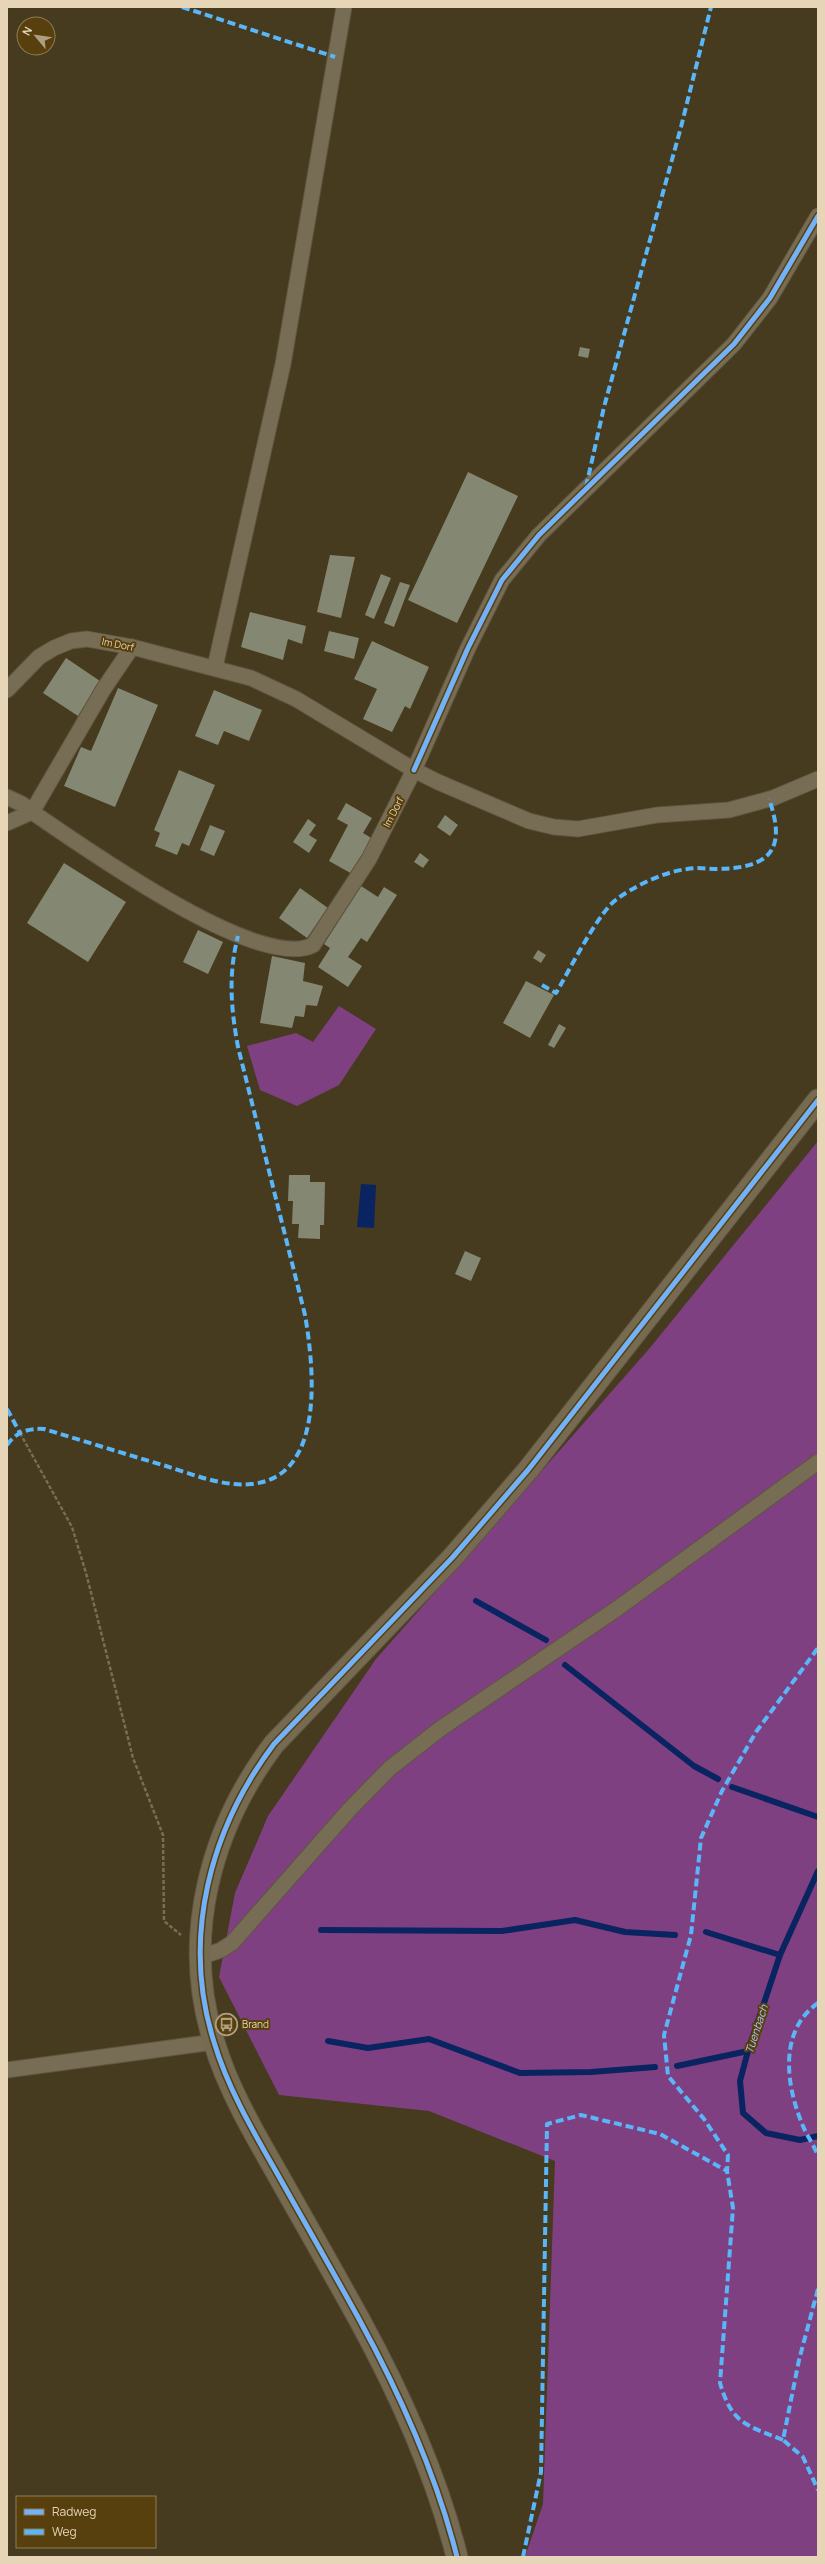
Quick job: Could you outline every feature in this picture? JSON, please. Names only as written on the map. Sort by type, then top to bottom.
[{"type":"street","points":[[215,667],[283,364],[344,7]]},
{"type":"street","points":[[818,216],[770,298],[734,344],[540,536],[502,580],[468,648],[414,770],[529,821],[554,827],[578,828],[657,815],[729,810],[773,798],[818,778]]},
{"type":"street","name":"Im Dorf","points":[[7,690],[39,658],[54,648],[72,641],[87,639],[132,647],[215,667],[251,678],[296,699],[414,770],[369,859],[320,937],[313,946],[303,950],[283,950],[260,944],[238,936],[206,920],[123,873],[7,797]]},
{"type":"street","points":[[7,823],[32,812],[103,690],[132,647]]},
{"type":"street","points":[[457,2557],[434,2482],[395,2387],[258,2141],[227,2076],[214,2042],[203,1988],[201,1956],[205,1896],[214,1858],[232,1812],[256,1768],[309,1706],[452,1558],[519,1481],[818,1100]]},
{"type":"street","points":[[201,1956],[221,1950],[232,1943],[349,1810],[397,1763],[440,1729],[618,1608],[818,1462]]},
{"type":"street","points":[[7,2070],[214,2042]]},
{"type":"path","points":[[20,1433],[72,1527],[86,1573],[133,1758],[163,1835],[164,1921],[181,1934]]},
{"type":"shaded area","points":[[339,1006],[376,1029],[339,1085],[297,1106],[260,1090],[247,1046],[296,1033],[313,1042]]},
{"type":"shaded area","points":[[818,1141],[818,2557],[525,2557],[543,2504],[555,2161],[429,2111],[279,2095],[219,1977],[235,1893],[268,1816],[376,1659],[649,1349]]},
{"type":"water","points":[[361,1184],[376,1185],[374,1228],[357,1227]]},
{"type":"building","points":[[580,347],[590,349],[588,358],[578,356]]},
{"type":"building","points":[[468,472],[518,496],[457,623],[408,600]]},
{"type":"building","points":[[330,555],[355,557],[341,618],[317,612]]},
{"type":"building","points":[[381,574],[391,578],[374,619],[365,615]]},
{"type":"building","points":[[400,582],[410,585],[394,627],[384,623]]},
{"type":"building","points":[[250,612],[306,626],[302,644],[288,639],[283,660],[241,647]]},
{"type":"building","points":[[329,631],[359,638],[354,659],[324,651]]},
{"type":"building","points":[[372,641],[429,667],[410,709],[405,706],[392,732],[363,719],[377,689],[354,679]]},
{"type":"building","points":[[66,658],[100,681],[78,716],[43,693]]},
{"type":"building","points":[[118,688],[158,705],[115,807],[64,786],[81,747],[91,751]]},
{"type":"building","points":[[214,690],[262,710],[249,741],[224,731],[218,745],[195,736]]},
{"type":"building","points":[[179,770],[215,785],[189,846],[182,843],[177,855],[155,846],[160,833],[154,830]]},
{"type":"building","points":[[346,803],[372,818],[363,833],[373,839],[354,875],[329,861],[348,825],[337,819]]},
{"type":"building","points":[[445,815],[458,825],[450,836],[437,827]]},
{"type":"building","points":[[308,819],[316,825],[309,835],[317,840],[309,853],[293,842]]},
{"type":"building","points":[[210,825],[225,831],[214,856],[200,850]]},
{"type":"building","points":[[420,853],[429,860],[423,868],[414,862]]},
{"type":"building","points":[[64,863],[126,902],[88,962],[27,923]]},
{"type":"building","points":[[361,886],[378,897],[384,887],[397,895],[367,942],[361,938],[348,957],[362,966],[348,987],[318,967],[330,948],[324,944]]},
{"type":"building","points":[[300,888],[328,908],[307,938],[279,918]]},
{"type":"building","points":[[198,930],[223,942],[208,974],[183,962]]},
{"type":"building","points":[[538,950],[546,955],[541,963],[533,958]]},
{"type":"building","points":[[272,956],[305,963],[303,981],[323,986],[317,1006],[306,1005],[304,1017],[295,1016],[292,1028],[260,1023]]},
{"type":"building","points":[[526,981],[554,995],[530,1038],[503,1023]]},
{"type":"building","points":[[559,1024],[566,1028],[554,1048],[548,1045]]},
{"type":"building","points":[[289,1175],[310,1175],[310,1182],[325,1182],[324,1225],[320,1225],[320,1239],[298,1238],[299,1224],[292,1224],[293,1201],[288,1201]]},
{"type":"building","points":[[465,1251],[481,1258],[471,1281],[455,1274]]},
{"type":"waterway","points":[[476,1601],[546,1640]]},
{"type":"waterway","points":[[565,1665],[694,1766],[718,1779]]},
{"type":"waterway","points":[[732,1787],[818,1817]]},
{"type":"waterway","name":"Tuenbach","points":[[818,1871],[780,1955],[748,2051],[740,2081],[743,2113],[766,2133],[800,2140],[818,2136]]},
{"type":"waterway","points":[[321,1930],[502,1931],[575,1920],[625,1932],[675,1935]]},
{"type":"waterway","points":[[706,1932],[780,1955]]},
{"type":"waterway","points":[[328,2041],[368,2048],[429,2039],[520,2073],[591,2072],[655,2067]]},
{"type":"waterway","points":[[677,2066],[748,2051]]},
{"type":"marked path","points":[[182,7],[335,57]]},
{"type":"marked path","points":[[586,487],[604,407],[681,127],[711,7]]},
{"type":"marked path","points":[[542,985],[556,993],[593,928],[617,899],[633,889],[650,880],[678,871],[694,868],[735,868],[750,865],[761,860],[770,853],[774,843],[776,831],[769,799]]},
{"type":"marked path","points":[[7,1445],[18,1434],[33,1429],[44,1429],[219,1482],[230,1484],[251,1484],[275,1477],[292,1462],[303,1442],[310,1417],[312,1390],[308,1337],[305,1315],[238,1047],[232,1005],[233,964],[238,936]]},
{"type":"marked path","points":[[7,1409],[20,1433]]},
{"type":"marked path","points":[[783,2440],[759,2431],[735,2415],[725,2397],[720,2383],[733,2208],[727,2171],[728,2155],[704,2119],[668,2076],[664,2035],[691,1935],[701,1838],[722,1791],[756,1732],[818,1648]]},
{"type":"marked path","points":[[818,2003],[805,2015],[796,2028],[791,2044],[789,2060],[790,2077],[797,2110],[818,2156]]},
{"type":"marked path","points":[[523,2557],[541,2472],[547,2124],[581,2115],[660,2134],[727,2171]]},
{"type":"marked path","points":[[818,2289],[799,2360],[783,2440],[803,2457],[818,2490]]},
{"type":"cycle path","points":[[414,770],[468,648],[502,580],[539,535],[734,344],[770,298],[818,216]]},
{"type":"cycle path","points":[[457,2557],[439,2495],[428,2465],[389,2376],[359,2319],[251,2127],[234,2094],[220,2059],[204,2003],[200,1964],[202,1924],[208,1886],[218,1848],[233,1812],[252,1777],[274,1744],[452,1558],[528,1470],[818,1100]]},
{"type":"place","name":"Brand","points":[[227,2024]]}]
